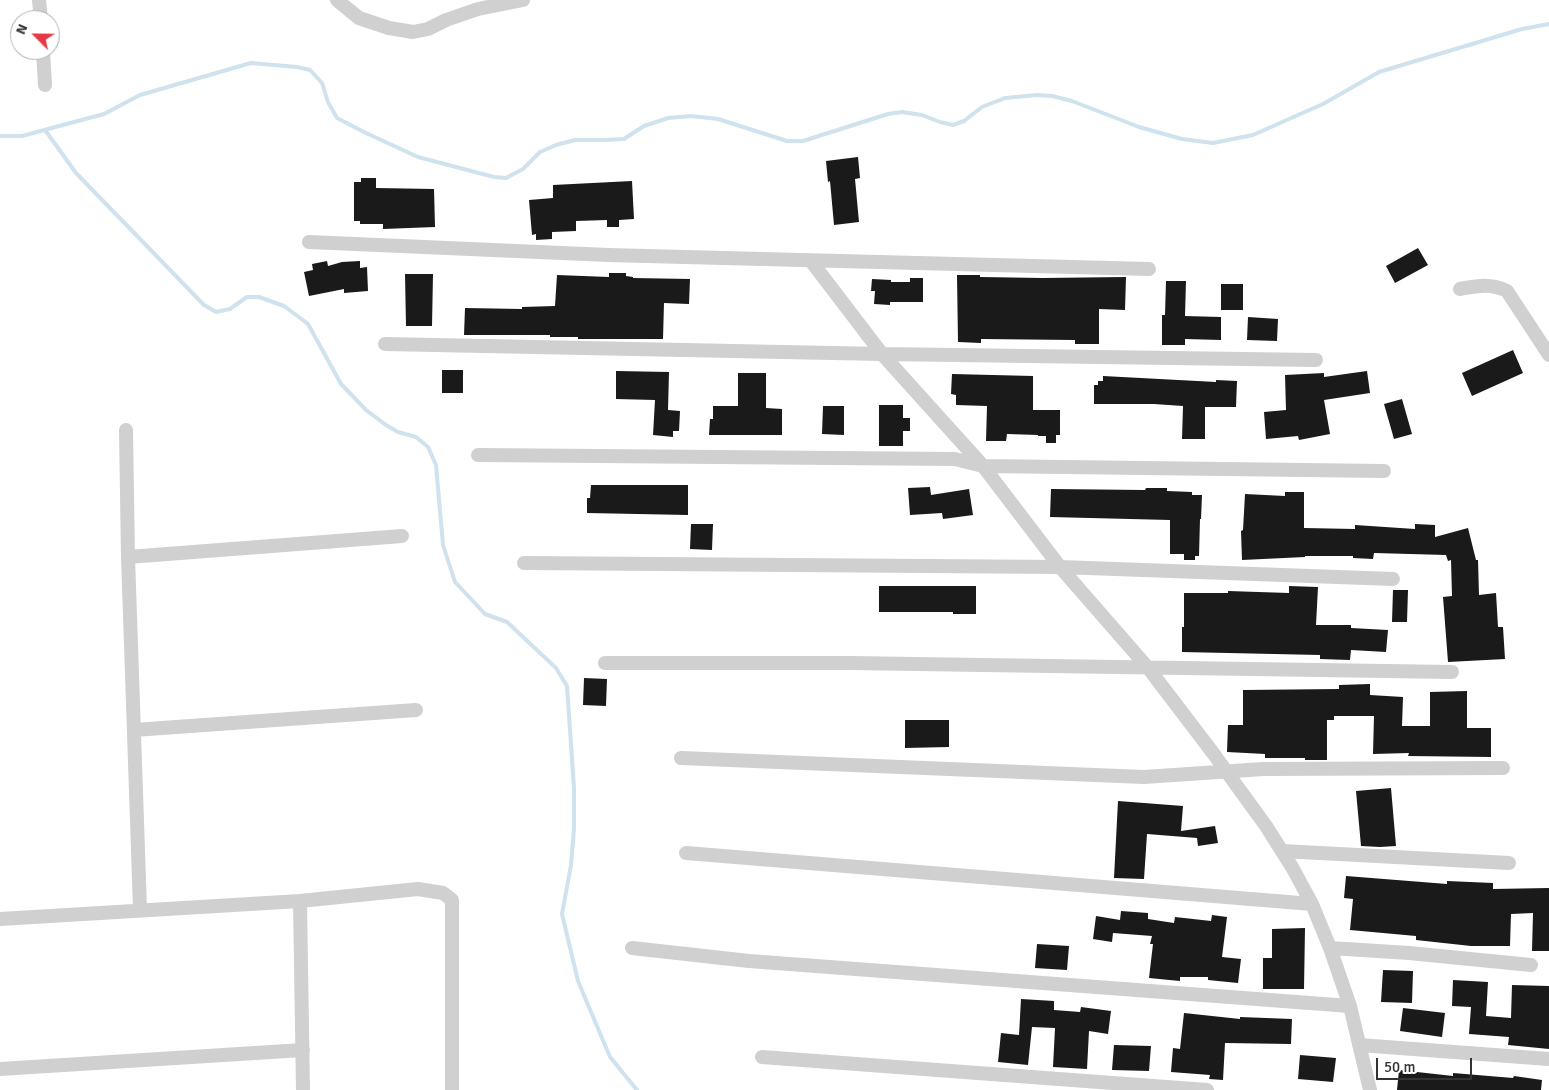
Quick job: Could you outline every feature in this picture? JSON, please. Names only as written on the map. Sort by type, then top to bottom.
[{"type":"street","points":[[337,0],[359,18],[389,28],[413,32],[428,29],[446,20],[478,9],[523,0]]},
{"type":"street","points":[[44,60],[45,85]]},
{"type":"street","points":[[308,242],[608,255],[1148,269]]},
{"type":"street","points":[[811,261],[882,354],[984,466],[1060,567],[1149,669],[1228,772],[1282,852],[1312,904],[1330,948],[1350,1006],[1370,1090]]},
{"type":"street","points":[[1460,289],[1485,284],[1507,290],[1549,355]]},
{"type":"street","points":[[385,344],[1316,360]]},
{"type":"street","points":[[126,430],[128,557],[140,909]]},
{"type":"street","points":[[478,455],[956,459],[984,466],[1384,471]]},
{"type":"street","points":[[128,557],[402,536]]},
{"type":"street","points":[[524,563],[1060,567],[1393,579]]},
{"type":"street","points":[[605,663],[849,663],[1149,669],[1452,672]]},
{"type":"street","points":[[134,730],[416,710]]},
{"type":"street","points":[[681,758],[1144,777],[1264,769],[1503,768]]},
{"type":"street","points":[[1282,852],[1508,863]]},
{"type":"street","points":[[686,853],[1312,904]]},
{"type":"street","points":[[0,919],[140,909],[300,901],[418,889],[444,893],[452,900],[452,1090]]},
{"type":"street","points":[[300,901],[303,1090]]},
{"type":"street","points":[[632,948],[749,961],[1350,1006]]},
{"type":"street","points":[[1330,948],[1409,953],[1531,965]]},
{"type":"street","points":[[1359,1045],[1549,1060]]},
{"type":"street","points":[[0,1069],[303,1050]]},
{"type":"street","points":[[762,1057],[1207,1090]]},
{"type":"building","points":[[858,157],[860,178],[855,179],[859,222],[834,225],[826,161]]},
{"type":"building","points":[[361,178],[376,178],[376,188],[434,189],[435,227],[383,229],[383,224],[360,224],[360,221],[354,221],[354,182],[361,182]]},
{"type":"building","points":[[632,181],[634,219],[619,220],[619,227],[607,227],[607,220],[576,221],[576,231],[552,232],[552,239],[536,240],[536,234],[532,235],[529,200],[553,198],[553,185]]},
{"type":"building","points":[[1418,248],[1428,265],[1395,283],[1386,266]]},
{"type":"building","points":[[327,261],[328,266],[342,262],[360,261],[360,268],[367,267],[368,291],[344,293],[344,289],[309,296],[304,272],[313,270],[312,264]]},
{"type":"building","points":[[609,273],[626,273],[626,276],[633,278],[690,279],[689,304],[664,303],[663,339],[578,339],[578,337],[550,337],[550,335],[464,335],[465,308],[522,309],[522,307],[555,306],[557,275],[609,277]]},
{"type":"building","points":[[405,274],[433,274],[432,326],[406,326]]},
{"type":"building","points":[[957,275],[1043,278],[1126,277],[1125,310],[1099,309],[1099,344],[1075,344],[1075,340],[981,339],[981,343],[958,342]]},
{"type":"building","points":[[910,278],[923,278],[923,302],[890,302],[890,305],[874,304],[875,291],[871,291],[872,279],[910,282]]},
{"type":"building","points":[[1166,281],[1186,281],[1185,316],[1221,317],[1221,340],[1185,339],[1185,345],[1162,345],[1162,315],[1165,315]]},
{"type":"building","points":[[1221,284],[1243,284],[1243,310],[1221,310]]},
{"type":"building","points":[[1248,317],[1278,319],[1277,341],[1247,340]]},
{"type":"building","points":[[1513,350],[1523,373],[1472,396],[1462,373]]},
{"type":"building","points":[[442,370],[463,370],[463,393],[442,393]]},
{"type":"building","points":[[616,371],[669,372],[668,410],[680,411],[679,431],[673,431],[673,437],[653,435],[655,400],[616,399]]},
{"type":"building","points":[[1367,371],[1370,393],[1324,400],[1330,434],[1299,440],[1298,436],[1266,439],[1264,412],[1286,410],[1285,375],[1324,373],[1324,377]]},
{"type":"building","points":[[738,373],[766,373],[766,408],[782,409],[782,435],[709,435],[710,419],[713,419],[713,406],[738,406]]},
{"type":"building","points":[[952,374],[1033,376],[1033,410],[1060,410],[1060,435],[1056,435],[1056,443],[1046,443],[1046,436],[1007,434],[1006,441],[986,441],[987,406],[956,405],[956,395],[951,394]]},
{"type":"building","points":[[1103,376],[1216,382],[1216,380],[1237,381],[1236,407],[1205,407],[1205,439],[1182,439],[1183,406],[1094,404],[1094,385],[1098,385],[1098,381],[1103,381]]},
{"type":"building","points":[[1402,399],[1412,434],[1394,439],[1384,404]]},
{"type":"building","points":[[879,405],[903,405],[903,418],[910,418],[910,431],[903,431],[903,446],[879,446]]},
{"type":"building","points":[[823,406],[844,406],[844,435],[822,434]]},
{"type":"building","points":[[591,485],[688,485],[688,515],[587,513],[587,498],[590,498]]},
{"type":"building","points":[[930,487],[931,495],[969,489],[973,515],[943,519],[942,513],[910,515],[908,488]]},
{"type":"building","points":[[1146,488],[1167,488],[1167,491],[1192,492],[1192,495],[1202,495],[1199,556],[1195,556],[1195,560],[1184,560],[1184,554],[1170,554],[1170,520],[1050,517],[1051,489],[1145,490]]},
{"type":"building","points":[[1285,492],[1304,492],[1304,528],[1355,529],[1355,525],[1415,529],[1415,524],[1435,525],[1435,537],[1468,528],[1476,560],[1478,560],[1479,595],[1496,593],[1498,627],[1503,627],[1505,659],[1448,662],[1443,597],[1452,596],[1451,560],[1448,561],[1446,555],[1374,553],[1373,559],[1353,558],[1353,556],[1305,556],[1242,560],[1241,531],[1243,530],[1245,494],[1285,496]]},
{"type":"building","points":[[691,524],[713,524],[712,550],[690,549]]},
{"type":"building","points":[[879,586],[976,586],[976,614],[953,614],[953,612],[879,612]]},
{"type":"building","points":[[1289,586],[1318,587],[1316,625],[1351,625],[1351,628],[1388,630],[1386,652],[1351,650],[1350,660],[1320,659],[1320,655],[1182,652],[1184,593],[1228,593],[1228,591],[1289,593]]},
{"type":"building","points":[[1393,590],[1408,590],[1407,622],[1392,622]]},
{"type":"building","points":[[584,678],[607,679],[606,706],[583,705]]},
{"type":"building","points":[[1370,684],[1370,695],[1403,697],[1402,726],[1430,726],[1430,692],[1467,691],[1467,728],[1491,728],[1491,757],[1408,756],[1409,753],[1373,754],[1374,716],[1334,716],[1334,720],[1327,720],[1327,760],[1265,758],[1265,754],[1227,752],[1228,725],[1243,725],[1243,690],[1339,689],[1339,685]]},
{"type":"building","points":[[905,720],[949,720],[949,747],[905,748]]},
{"type":"building","points":[[1391,788],[1396,846],[1361,846],[1356,791]]},
{"type":"building","points":[[1118,801],[1183,806],[1181,831],[1215,826],[1218,843],[1198,846],[1197,838],[1147,834],[1144,879],[1114,878]]},
{"type":"building","points":[[1346,876],[1447,884],[1447,881],[1493,883],[1493,889],[1549,888],[1549,951],[1532,951],[1533,913],[1511,914],[1510,946],[1471,946],[1416,940],[1416,936],[1350,930],[1353,899],[1344,898]]},
{"type":"building","points":[[1121,911],[1148,913],[1148,919],[1174,923],[1175,917],[1211,921],[1212,915],[1227,917],[1222,957],[1241,959],[1238,983],[1208,980],[1208,977],[1180,977],[1180,981],[1149,978],[1153,944],[1150,944],[1152,936],[1113,933],[1112,942],[1093,939],[1096,916],[1120,920]]},
{"type":"building","points":[[1305,928],[1304,989],[1263,989],[1263,958],[1272,958],[1272,929]]},
{"type":"building","points":[[1037,944],[1069,946],[1067,970],[1035,968]]},
{"type":"building","points":[[1383,970],[1413,971],[1412,1003],[1381,1002]]},
{"type":"building","points":[[1453,980],[1488,982],[1486,1016],[1511,1018],[1512,985],[1549,986],[1549,1049],[1508,1045],[1509,1037],[1469,1034],[1471,1007],[1452,1006]]},
{"type":"building","points":[[1021,999],[1054,1001],[1054,1010],[1080,1012],[1081,1007],[1111,1011],[1108,1034],[1089,1031],[1087,1069],[1053,1067],[1055,1028],[1032,1027],[1028,1065],[998,1062],[1001,1033],[1019,1035]]},
{"type":"building","points":[[1403,1008],[1445,1013],[1442,1037],[1400,1031]]},
{"type":"building","points":[[1184,1013],[1240,1019],[1240,1017],[1292,1019],[1291,1044],[1225,1043],[1223,1080],[1209,1079],[1210,1075],[1171,1072],[1173,1048],[1180,1049]]},
{"type":"building","points":[[1114,1045],[1151,1046],[1149,1071],[1112,1070]]},
{"type":"building","points":[[1300,1055],[1336,1058],[1333,1082],[1298,1079]]},
{"type":"building","points":[[1399,1070],[1453,1076],[1453,1073],[1513,1078],[1514,1076],[1542,1080],[1541,1090],[1397,1090]]},
{"type":"waterway","points":[[0,136],[22,136],[104,114],[140,95],[251,63],[310,70],[322,83],[328,102],[337,118],[418,157],[494,177],[506,178],[523,169],[540,152],[556,145],[575,140],[624,139],[644,126],[668,118],[691,116],[718,119],[787,141],[803,141],[888,114],[902,112],[922,115],[953,125],[964,121],[982,107],[1005,98],[1037,95],[1052,96],[1072,101],[1139,127],[1182,139],[1213,143],[1253,135],[1323,104],[1379,72],[1522,29],[1549,24]]},
{"type":"waterway","points":[[45,130],[76,173],[204,305],[216,312],[230,309],[247,297],[259,297],[284,306],[308,324],[341,384],[366,410],[386,425],[398,432],[416,437],[428,447],[436,465],[443,545],[455,582],[485,614],[507,622],[556,668],[567,686],[574,788],[574,829],[571,865],[562,914],[578,981],[610,1057],[637,1090]]}]
